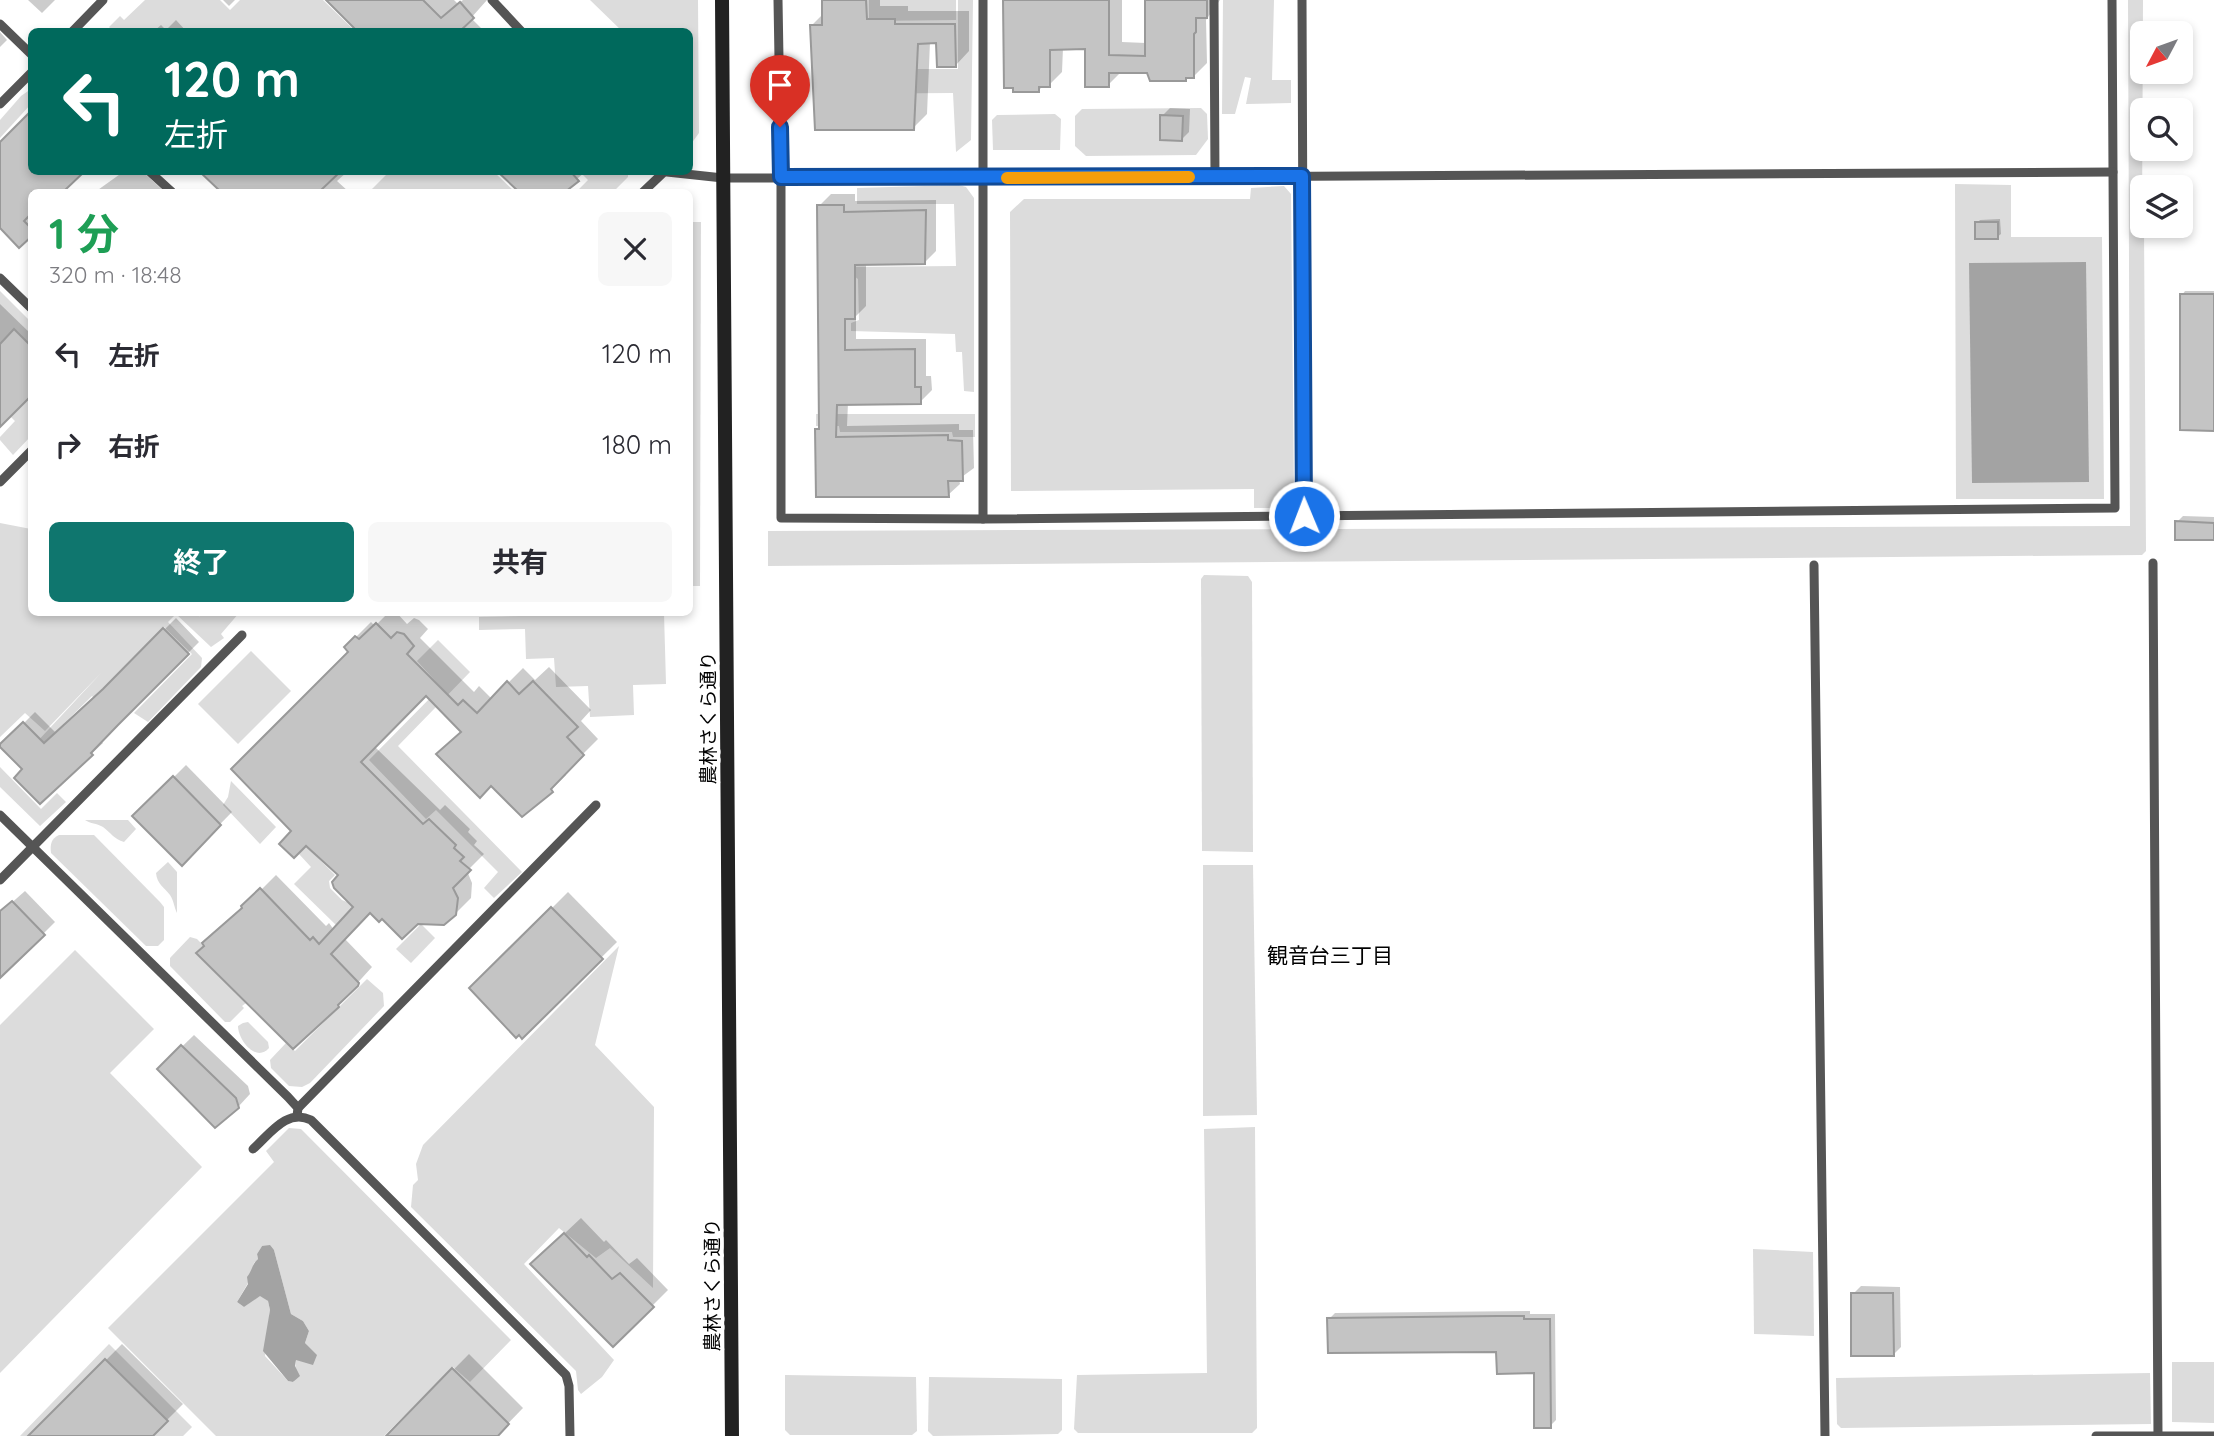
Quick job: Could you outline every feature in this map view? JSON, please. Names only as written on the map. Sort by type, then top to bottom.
[{"type":"street","name":"農林さくら通り","points":[[722,0],[732,1436]]},
{"type":"lane","points":[[76,28],[103,0]]},
{"type":"lane","points":[[492,0],[518,28]]},
{"type":"lane","points":[[778,0],[781,177],[780,519],[2115,508],[2112,0]]},
{"type":"lane","points":[[983,0],[983,519]]},
{"type":"lane","points":[[1214,0],[1215,177]]},
{"type":"lane","points":[[1302,0],[1304,516]]},
{"type":"lane","points":[[0,23],[28,51]]},
{"type":"lane","points":[[0,104],[28,76]]},
{"type":"lane","points":[[693,175],[723,178],[984,178],[2113,172]]},
{"type":"lane","points":[[153,175],[169,189]]},
{"type":"lane","points":[[646,189],[662,175]]},
{"type":"lane","points":[[0,278],[28,305]]},
{"type":"lane","points":[[0,482],[28,454]]},
{"type":"lane","points":[[2153,563],[2158,1436]]},
{"type":"lane","points":[[1814,565],[1825,1436]]},
{"type":"lane","points":[[0,880],[242,635]]},
{"type":"lane","points":[[253,1149],[283,1121],[297,1112],[596,805]]},
{"type":"lane","points":[[0,815],[297,1112],[311,1120],[566,1375],[569,1387],[570,1436]]},
{"type":"lane","points":[[2096,1436],[2214,1436]]},
{"type":"shaded area","points":[[145,0],[220,0],[230,10],[240,0],[323,0],[352,28],[109,27],[120,16],[124,20]]},
{"type":"shaded area","points":[[590,0],[698,0],[699,133],[693,141],[693,28],[619,28]]},
{"type":"shaded area","points":[[869,0],[956,0],[956,20],[869,21]]},
{"type":"shaded area","points":[[958,0],[973,0],[971,140],[956,152],[953,93],[813,94],[813,69],[958,69]]},
{"type":"shaded area","points":[[1223,0],[1274,0],[1272,80],[1291,80],[1291,103],[1246,104],[1251,78],[1245,77],[1235,114],[1222,114]]},
{"type":"shaded area","points":[[2128,0],[2143,0],[2143,21],[2130,21],[2130,84],[2143,84],[2143,98],[2130,98],[2130,161],[2142,161],[2142,175],[2130,175],[2130,238],[2144,238],[2146,551],[2142,555],[768,566],[768,531],[2130,526]]},
{"type":"shaded area","points":[[28,91],[28,107],[0,138],[0,120]]},
{"type":"shaded area","points":[[1201,108],[1207,114],[1208,139],[1196,155],[1086,156],[1075,146],[1075,116],[1082,109]]},
{"type":"shaded area","points":[[1055,114],[1061,119],[1060,150],[993,150],[992,120],[997,115]]},
{"type":"shaded area","points":[[386,175],[497,175],[512,189],[372,189]]},
{"type":"shaded area","points":[[583,175],[628,175],[616,189],[579,189],[588,180]]},
{"type":"shaded area","points":[[1955,184],[2011,185],[2011,237],[2102,237],[2104,499],[1956,499]]},
{"type":"shaded area","points":[[1284,186],[1291,194],[1292,502],[1277,508],[1254,508],[1254,489],[1011,491],[1010,212],[1024,199],[1250,199],[1251,188]]},
{"type":"shaded area","points":[[966,187],[974,198],[974,392],[964,391],[962,352],[956,352],[955,334],[851,331],[851,323],[859,320],[858,279],[850,273],[850,267],[956,266],[954,204],[857,204],[857,188]]},
{"type":"shaded area","points":[[693,222],[701,222],[700,586],[693,586]]},
{"type":"shaded area","points":[[2086,262],[2089,482],[1972,483],[1969,263]]},
{"type":"shaded area","points":[[0,291],[28,319],[28,439],[13,455],[0,437],[15,421],[0,406]]},
{"type":"shaded area","points":[[816,414],[975,414],[975,437],[953,437],[952,432],[840,432],[839,426],[816,426]]},
{"type":"shaded area","points":[[0,523],[28,528],[28,616],[174,616],[168,622],[202,658],[201,667],[148,722],[134,713],[192,654],[164,627],[98,696],[122,721],[120,724],[92,696],[40,747],[35,744],[102,672],[45,731],[25,713],[0,737]]},
{"type":"shaded area","points":[[1204,575],[1248,576],[1252,582],[1253,852],[1202,851],[1201,579]]},
{"type":"shaded area","points":[[178,616],[236,616],[221,634],[224,638],[211,647]]},
{"type":"shaded area","points":[[664,616],[666,684],[633,685],[634,715],[590,717],[588,686],[556,687],[554,658],[526,659],[525,629],[479,630],[479,617]]},
{"type":"shaded area","points":[[438,640],[470,672],[398,746],[522,872],[494,898],[484,888],[498,872],[436,810],[426,819],[369,760],[441,687],[417,661]]},
{"type":"shaded area","points":[[251,651],[291,691],[238,744],[198,704]]},
{"type":"shaded area","points":[[0,767],[41,809],[57,793],[66,802],[40,826],[0,787]]},
{"type":"shaded area","points":[[231,781],[276,827],[260,844],[223,805],[228,797]]},
{"type":"shaded area","points":[[85,820],[128,820],[136,829],[124,842],[103,827]]},
{"type":"shaded area","points":[[59,835],[94,835],[160,902],[164,907],[164,940],[158,946],[146,946],[51,853],[52,842]]},
{"type":"shaded area","points":[[306,846],[335,875],[329,881],[330,888],[342,900],[371,912],[343,918],[336,925],[294,884],[311,867],[299,854]]},
{"type":"shaded area","points":[[168,862],[177,872],[177,913],[171,897],[159,883],[156,873]]},
{"type":"shaded area","points":[[1203,865],[1253,865],[1257,1115],[1203,1116]]},
{"type":"shaded area","points":[[421,924],[435,938],[411,963],[396,949]]},
{"type":"shaded area","points":[[190,937],[197,939],[204,946],[196,954],[246,1003],[230,1022],[225,1022],[170,966],[170,958]]},
{"type":"shaded area","points":[[619,946],[595,1045],[654,1107],[653,1288],[610,1248],[596,1258],[559,1228],[524,1264],[614,1360],[602,1377],[581,1394],[576,1371],[411,1207],[413,1185],[418,1180],[416,1164],[423,1145]]},
{"type":"shaded area","points":[[75,950],[154,1029],[110,1073],[202,1167],[0,1373],[0,1025]]},
{"type":"shaded area","points":[[367,979],[383,993],[384,1006],[310,1083],[302,1087],[289,1086],[271,1068],[270,1060],[286,1043],[295,1051]]},
{"type":"shaded area","points":[[248,1022],[268,1042],[269,1048],[264,1052],[253,1051],[244,1043],[238,1026]]},
{"type":"shaded area","points":[[1255,1127],[1257,1428],[1252,1433],[1078,1433],[1074,1429],[1077,1375],[1207,1373],[1204,1129]]},
{"type":"shaded area","points":[[289,1128],[301,1129],[511,1340],[470,1382],[453,1367],[384,1436],[216,1436],[108,1328],[274,1162],[266,1151]],"holes":[[[262,1246],[274,1250],[291,1314],[303,1321],[309,1331],[305,1343],[310,1350],[301,1360],[296,1360],[294,1382],[288,1381],[265,1356],[270,1310],[268,1301],[260,1295],[244,1307],[237,1302],[248,1283]]]},
{"type":"shaded area","points":[[270,1245],[274,1250],[291,1314],[303,1321],[309,1331],[305,1343],[317,1355],[313,1365],[296,1360],[295,1366],[300,1376],[293,1382],[288,1381],[263,1351],[270,1310],[268,1301],[260,1296],[244,1307],[237,1302],[248,1284],[247,1277],[258,1259],[257,1254],[262,1246]]},
{"type":"shaded area","points":[[1753,1249],[1813,1252],[1814,1336],[1754,1334]]},
{"type":"shaded area","points":[[109,1344],[192,1427],[183,1436],[153,1436],[168,1421],[105,1359],[28,1436],[20,1436]]},
{"type":"shaded area","points":[[2172,1362],[2214,1362],[2214,1423],[2172,1422]]},
{"type":"shaded area","points":[[2150,1373],[2151,1424],[1841,1428],[1837,1424],[1836,1378]]},
{"type":"shaded area","points":[[785,1375],[916,1377],[917,1431],[912,1435],[790,1435],[785,1430]]},
{"type":"shaded area","points":[[929,1377],[1062,1379],[1062,1430],[1058,1434],[933,1436],[928,1431]]},
{"type":"building","points":[[326,0],[423,0],[441,18],[460,2],[474,18],[463,28],[354,28]]},
{"type":"building","points":[[822,0],[866,0],[867,19],[895,19],[895,24],[955,24],[956,67],[937,67],[936,43],[918,44],[914,130],[815,130],[810,25],[822,25]]},
{"type":"building","points":[[1003,0],[1109,0],[1109,55],[1145,56],[1145,0],[1207,0],[1207,18],[1196,18],[1194,78],[1186,78],[1186,81],[1150,81],[1147,73],[1109,73],[1109,87],[1085,87],[1085,49],[1050,50],[1050,87],[1039,87],[1039,92],[1013,92],[1013,88],[1004,88]]},
{"type":"building","points":[[28,114],[28,175],[81,175],[66,189],[28,189],[28,217],[24,221],[28,225],[28,240],[19,248],[0,228],[0,142]]},
{"type":"building","points":[[1160,115],[1183,116],[1182,141],[1160,140]]},
{"type":"building","points":[[203,175],[337,175],[322,189],[218,189]]},
{"type":"building","points":[[501,175],[574,175],[579,181],[569,189],[516,189]]},
{"type":"building","points":[[817,205],[844,205],[844,212],[926,210],[925,264],[855,265],[855,319],[845,319],[845,350],[915,349],[915,387],[921,387],[921,404],[837,405],[836,437],[948,435],[948,440],[962,441],[963,481],[948,481],[949,497],[816,497],[815,429],[819,429]]},
{"type":"building","points":[[1975,222],[1998,222],[1998,239],[1975,239]]},
{"type":"building","points":[[2180,294],[2214,294],[2214,431],[2180,430]]},
{"type":"building","points":[[14,329],[28,343],[28,399],[0,427],[0,344]]},
{"type":"building","points":[[2175,521],[2214,523],[2214,540],[2175,540]]},
{"type":"building","points":[[376,623],[391,638],[397,632],[404,634],[414,646],[407,654],[458,705],[463,700],[477,713],[507,681],[519,694],[533,681],[578,727],[567,737],[584,755],[551,789],[553,792],[522,817],[491,786],[480,798],[436,754],[461,732],[426,696],[361,762],[423,824],[429,819],[456,845],[454,848],[464,857],[460,861],[471,870],[453,888],[458,898],[456,915],[444,925],[418,924],[402,939],[382,919],[379,922],[370,913],[331,954],[359,983],[358,986],[293,1049],[196,953],[204,946],[202,943],[242,908],[260,888],[310,940],[313,937],[319,944],[353,907],[334,888],[332,882],[338,875],[306,846],[294,858],[279,844],[291,831],[231,769],[348,652],[344,647],[355,636],[359,639]]},
{"type":"building","points":[[163,628],[189,654],[91,753],[93,755],[40,804],[14,778],[22,769],[0,744],[23,722],[44,743],[103,689]]},
{"type":"building","points":[[173,776],[221,825],[182,866],[132,816]]},
{"type":"building","points":[[12,901],[45,935],[0,978],[0,911]]},
{"type":"building","points":[[551,907],[603,959],[522,1039],[519,1035],[516,1038],[469,988]]},
{"type":"building","points":[[181,1045],[236,1098],[239,1108],[215,1128],[157,1069]]},
{"type":"building","points":[[564,1233],[612,1279],[620,1273],[654,1307],[613,1347],[530,1264]]},
{"type":"building","points":[[1851,1293],[1893,1293],[1894,1356],[1851,1356]]},
{"type":"building","points":[[1524,1316],[1524,1319],[1550,1319],[1551,1428],[1534,1428],[1534,1373],[1497,1374],[1496,1352],[1328,1353],[1327,1318]]},
{"type":"building","points":[[105,1359],[168,1421],[153,1436],[28,1436]]},
{"type":"building","points":[[452,1368],[509,1424],[498,1436],[386,1436]]},
{"type":"slow traffic","points":[[1007,178],[1189,177]]},
{"type":"district","name":"観音台三丁目","points":[[1330,955]]},
{"type":"route","points":[[780,127],[781,177],[1302,176],[1304,516]]}]
